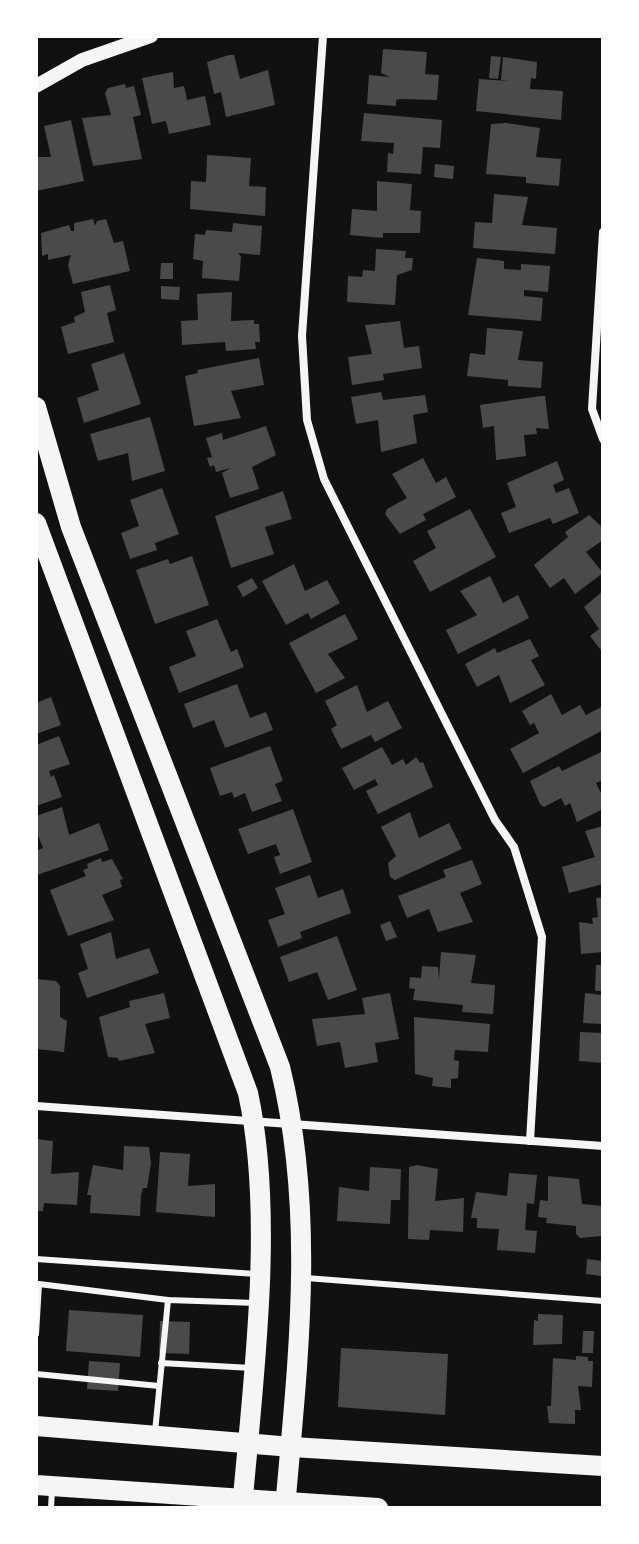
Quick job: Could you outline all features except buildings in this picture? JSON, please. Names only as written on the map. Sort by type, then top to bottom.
[{"type":"main road","points":[[36,407],[71,527],[280,1067],[293,1122],[299,1165],[302,1277],[292,1447],[285,1505]]},
{"type":"main road","points":[[36,523],[248,1093],[254,1120],[259,1274],[242,1503]]},
{"type":"main road","points":[[36,1426],[292,1447],[603,1466]]},
{"type":"main road","points":[[44,1486],[144,1500],[378,1508]]},
{"type":"street","points":[[36,86],[82,60],[130,40],[151,36]]},
{"type":"street","points":[[323,36],[302,336],[307,420],[324,479],[495,820],[514,847],[542,937],[530,1141]]},
{"type":"street","points":[[603,232],[592,409],[603,439]]},
{"type":"street","points":[[36,1106],[603,1146]]},
{"type":"lane","points":[[36,1259],[259,1274]]},
{"type":"lane","points":[[302,1277],[603,1301]]},
{"type":"lane","points":[[36,1334],[39,1284],[168,1300],[257,1303]]},
{"type":"lane","points":[[155,1435],[168,1300]]},
{"type":"lane","points":[[161,1363],[252,1368]]},
{"type":"lane","points":[[36,1374],[159,1386]]},
{"type":"lane","points":[[44,1486],[51,1508]]}]
